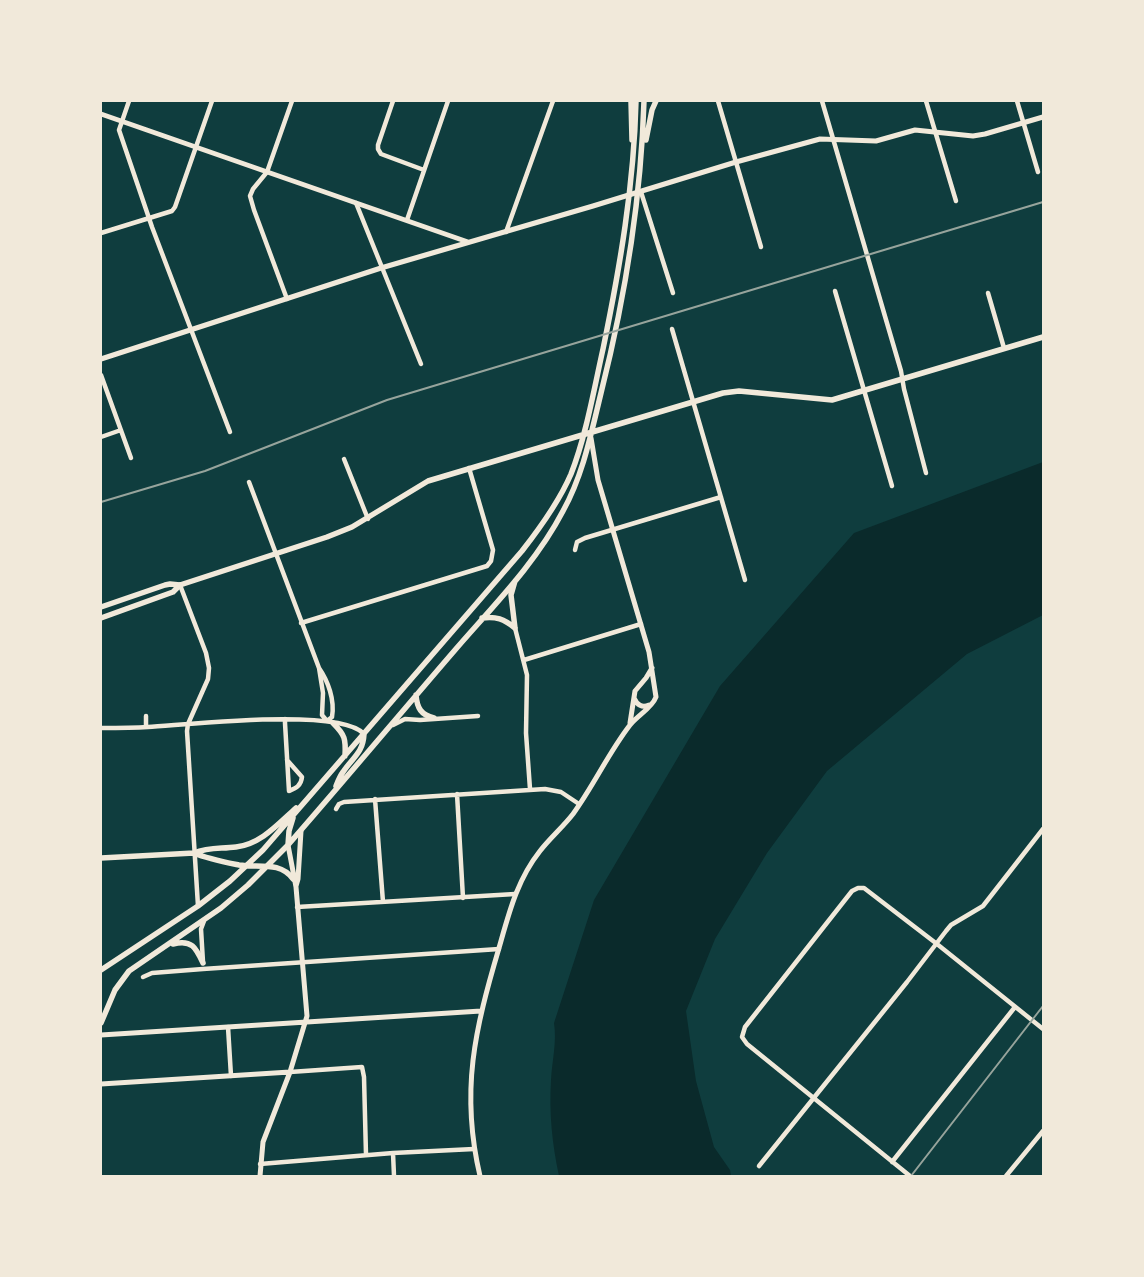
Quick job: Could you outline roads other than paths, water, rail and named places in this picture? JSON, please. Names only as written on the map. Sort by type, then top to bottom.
[{"type":"main road","points":[[101,970],[198,906],[263,850],[534,535],[547,517],[570,476],[578,453],[616,287],[628,213],[634,157],[631,101]]},
{"type":"main road","points":[[633,126],[636,101]]},
{"type":"main road","points":[[644,101],[646,130]]},
{"type":"main road","points":[[101,1023],[115,990],[123,978],[137,964],[204,921],[237,895],[301,831],[516,578],[553,529],[568,503],[587,452],[607,369],[624,287],[636,214],[646,130],[656,101]]},
{"type":"main road","points":[[101,608],[170,584],[180,585],[327,537],[352,527],[428,481],[693,401],[728,391],[827,400],[1043,337]]},
{"type":"main road","points":[[515,628],[511,595],[516,578]]},
{"type":"main road","points":[[101,618],[173,592],[180,585]]},
{"type":"main road","points":[[482,618],[502,618],[515,628]]},
{"type":"main road","points":[[416,695],[420,711],[434,718]]},
{"type":"main road","points":[[334,723],[346,740],[345,756]]},
{"type":"main road","points":[[332,794],[343,772],[361,750],[364,744],[364,734]]},
{"type":"main road","points":[[101,858],[194,853],[204,848],[238,847],[255,842],[316,789]]},
{"type":"main road","points":[[288,845],[289,831],[294,815]]},
{"type":"main road","points":[[194,853],[246,866],[276,866],[286,870],[293,879]]},
{"type":"main road","points":[[166,946],[183,941],[188,942],[198,951],[203,966]]},
{"type":"street","points":[[129,101],[119,130],[149,218],[230,432]]},
{"type":"street","points":[[101,233],[172,211],[176,208],[212,101]]},
{"type":"street","points":[[287,299],[250,196],[253,189],[267,172],[292,101]]},
{"type":"street","points":[[393,101],[378,145],[379,151],[381,154],[424,170]]},
{"type":"street","points":[[407,220],[448,101]]},
{"type":"street","points":[[506,232],[553,101]]},
{"type":"street","points":[[718,101],[760,247]]},
{"type":"street","points":[[822,101],[902,379],[926,473]]},
{"type":"street","points":[[926,101],[956,201]]},
{"type":"street","points":[[1017,101],[1038,172]]},
{"type":"street","points":[[101,114],[468,242]]},
{"type":"street","points":[[101,358],[381,268],[641,192],[736,162],[820,139],[876,141],[915,130],[973,136],[1043,117]]},
{"type":"street","points":[[641,192],[673,293]]},
{"type":"street","points":[[356,203],[421,364]]},
{"type":"street","points":[[835,291],[892,486]]},
{"type":"street","points":[[988,293],[1004,348]]},
{"type":"street","points":[[672,329],[745,580]]},
{"type":"street","points":[[101,374],[131,458]]},
{"type":"street","points":[[101,437],[121,430]]},
{"type":"street","points":[[480,1176],[474,1149],[470,1084],[472,1061],[481,1011],[515,894],[533,860],[579,804],[630,725],[655,698],[649,652],[595,467],[589,432]]},
{"type":"street","points":[[581,434],[595,467]]},
{"type":"street","points":[[344,459],[368,518]]},
{"type":"street","points":[[302,623],[487,566],[491,561],[493,550],[468,468]]},
{"type":"street","points":[[248,482],[328,687],[333,710],[332,717],[327,721]]},
{"type":"street","points":[[575,550],[577,542],[721,497]]},
{"type":"street","points":[[180,585],[206,653],[209,668],[208,679],[188,724],[187,731],[198,906]]},
{"type":"street","points":[[524,660],[641,624]]},
{"type":"street","points":[[515,628],[527,675],[526,733],[530,789]]},
{"type":"street","points":[[319,668],[323,693],[322,715],[327,721]]},
{"type":"street","points":[[630,725],[635,691],[652,668]]},
{"type":"street","points":[[639,686],[649,685],[655,692]]},
{"type":"street","points":[[634,698],[641,706],[651,704]]},
{"type":"street","points":[[146,716],[146,727]]},
{"type":"street","points":[[392,725],[405,719],[478,716]]},
{"type":"street","points":[[101,728],[285,718],[327,721],[353,726],[364,734]]},
{"type":"street","points":[[285,718],[287,760],[289,791],[298,787],[302,778],[287,760]]},
{"type":"street","points":[[336,809],[339,804],[344,802],[530,789],[556,791],[579,804]]},
{"type":"street","points":[[457,794],[463,898]]},
{"type":"street","points":[[376,799],[383,902]]},
{"type":"street","points":[[759,1166],[951,926],[983,906],[1043,829]]},
{"type":"street","points":[[260,1176],[263,1142],[290,1072],[306,1022],[296,887],[301,831]]},
{"type":"street","points":[[288,845],[296,887]]},
{"type":"street","points":[[910,1176],[747,1044],[742,1037],[745,1028],[852,890],[864,888],[1043,1029]]},
{"type":"street","points":[[297,907],[515,894]]},
{"type":"street","points":[[203,966],[202,929],[204,921]]},
{"type":"street","points":[[143,977],[152,973],[203,966],[499,950]]},
{"type":"street","points":[[892,1162],[1015,1007]]},
{"type":"street","points":[[101,1036],[481,1011]]},
{"type":"street","points":[[228,1027],[231,1076]]},
{"type":"street","points":[[101,1084],[362,1067],[364,1077],[366,1155]]},
{"type":"street","points":[[1006,1176],[1043,1131]]},
{"type":"street","points":[[260,1164],[393,1153],[474,1149]]},
{"type":"street","points":[[393,1153],[394,1176]]},
{"type":"water","points":[[1043,462],[1043,615],[967,654],[827,771],[767,853],[715,939],[686,1011],[696,1081],[714,1147],[730,1170],[731,1176],[559,1176],[553,1140],[550,1092],[555,1037],[554,1023],[594,900],[720,686],[854,533]]},
{"type":"railway","points":[[101,502],[205,471],[387,400],[1043,202]]},
{"type":"railway","points":[[911,1176],[1043,1006]]}]
